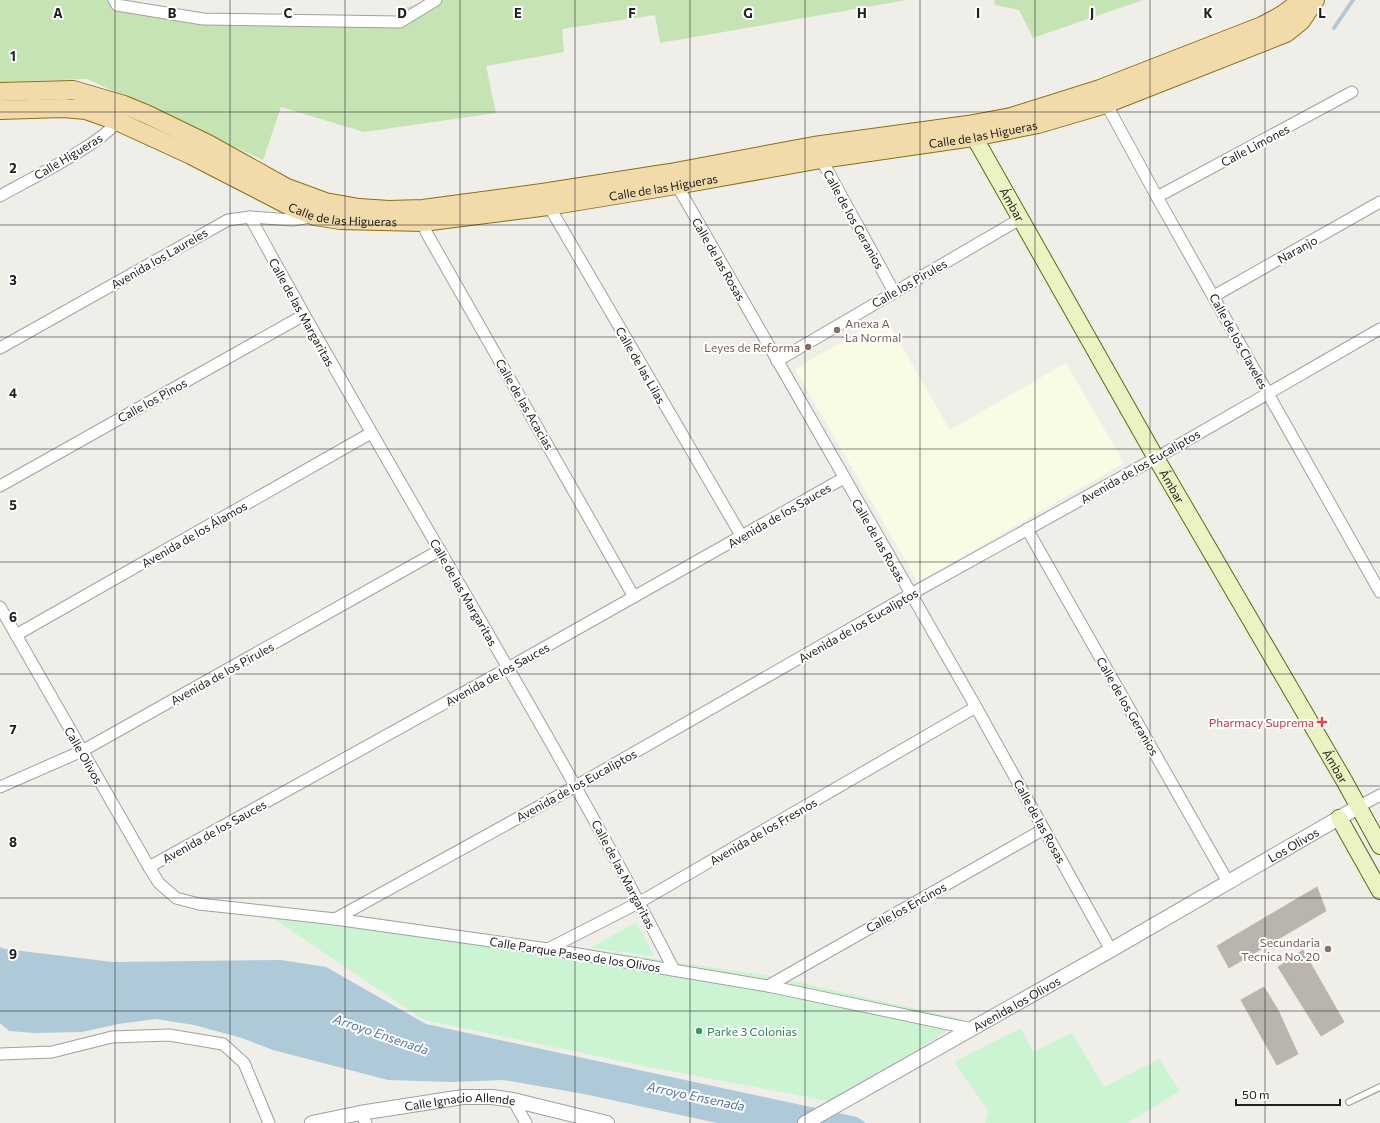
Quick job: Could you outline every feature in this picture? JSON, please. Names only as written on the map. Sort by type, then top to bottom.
[{"type":"main road","name":"Calle de las Higueras","points":[[1103,97],[1262,26],[1279,16],[1296,4],[1299,0]]},
{"type":"main road","name":"Calle de las Higueras","points":[[0,110],[50,108],[146,114],[208,144],[287,188],[320,209],[359,208],[389,210],[423,216],[673,179],[817,152],[970,131],[1011,117],[1103,97],[1286,33],[1301,21],[1315,0]]},
{"type":"main road","name":"Calle de las Higueras","points":[[0,92],[72,90],[121,113]]},
{"type":"main road","name":"Ámbar","points":[[970,131],[1156,458],[1380,846]]},
{"type":"main road","points":[[1338,818],[1380,891]]},
{"type":"street","points":[[116,2],[203,19],[400,22],[436,0]]},
{"type":"street","name":"Calle Limones","points":[[1157,197],[1352,92]]},
{"type":"street","name":"Calle de los Claveles","points":[[1103,97],[1157,197],[1380,592]]},
{"type":"street","name":"Calle Higueras","points":[[0,196],[88,146],[109,130],[121,113]]},
{"type":"street","name":"Calle de los Geranios","points":[[817,152],[894,292]]},
{"type":"street","name":"Calle de las Rosas","points":[[673,179],[976,707],[1111,950]]},
{"type":"street","name":"Calle de las Lilas","points":[[545,199],[742,537]]},
{"type":"street","name":"Naranjo","points":[[1214,296],[1380,202]]},
{"type":"street","name":"Avenida los Laureles","points":[[0,348],[228,220],[250,217],[292,220],[320,209]]},
{"type":"street","name":"Calle de las Acacias","points":[[423,216],[426,232],[634,597]]},
{"type":"street","name":"Calle de las Margaritas","points":[[250,217],[371,433],[576,786],[640,902],[674,970]]},
{"type":"street","name":"Calle los Pirules","points":[[777,361],[1020,219]]},
{"type":"street","name":"Calle los Pinos","points":[[0,486],[304,315]]},
{"type":"street","name":"Avenida de los Eucaliptos","points":[[335,919],[576,786],[911,594],[1156,458],[1268,393],[1378,334]]},
{"type":"street","name":"Avenida de los Álamos","points":[[16,635],[371,433]]},
{"type":"street","name":"Avenida de los Sauces","points":[[149,867],[508,668],[844,478]]},
{"type":"street","name":"Calle de los Geranios","points":[[1027,529],[1228,882]]},
{"type":"street","name":"Avenida de los Pirules","points":[[0,787],[82,752],[440,550]]},
{"type":"street","name":"Calle Olivos","points":[[0,607],[149,867],[159,883],[176,898]]},
{"type":"street","name":"Avenida de los Fresnos","points":[[548,949],[640,902],[976,707]]},
{"type":"street","points":[[1358,807],[1380,794]]},
{"type":"street","name":"Los Olivos","points":[[1228,882],[1358,807]]},
{"type":"street","name":"Calle los Encinos","points":[[768,986],[1044,829]]},
{"type":"street","name":"Avenida los Olivos","points":[[805,1123],[1228,882]]},
{"type":"street","name":"Calle Parque Paseo de los Olivos","points":[[176,898],[199,904],[335,919],[548,949],[768,986],[972,1029]]},
{"type":"street","points":[[0,1054],[52,1052],[112,1037],[169,1035],[223,1044],[244,1062],[269,1123]]},
{"type":"street","name":"Calle Ignacio Allende","points":[[312,1123],[363,1118],[463,1097],[492,1097],[513,1100],[607,1123]]},
{"type":"street","points":[[513,1100],[526,1123]]},
{"type":"lane","points":[[1349,1102],[1380,1087]]},
{"type":"shaded area","points":[[885,317],[950,430],[1066,363],[1124,463],[918,582],[795,369]]},
{"type":"green space","points":[[0,0],[114,0],[203,19],[400,22],[401,9],[431,0],[907,0],[660,43],[655,15],[562,29],[564,52],[486,66],[496,113],[364,132],[281,107],[263,160],[87,79],[0,82]]},
{"type":"green space","points":[[994,0],[1143,0],[1033,38],[1019,10],[995,5]]},
{"type":"green space","points":[[255,906],[338,912],[771,976],[965,1020],[833,1102],[650,1067],[424,1020]]},
{"type":"green space","points":[[636,922],[654,956],[591,948]]},
{"type":"green space","points":[[1021,1028],[1033,1052],[1072,1033],[1104,1087],[1159,1059],[1180,1091],[1127,1123],[985,1123],[988,1110],[954,1062]]},
{"type":"water","name":"Arroyo Ensenada","points":[[0,947],[5,949],[113,962],[281,960],[326,967],[426,1024],[857,1117],[866,1123],[717,1123],[584,1094],[503,1080],[451,1082],[388,1080],[273,1050],[242,1038],[194,1025],[156,1019],[118,1024],[82,1032],[35,1033],[9,1031],[0,1023]]},
{"type":"building","points":[[1317,887],[1326,911],[1229,968],[1217,946]]},
{"type":"building","points":[[1303,950],[1344,1022],[1321,1036],[1278,967]]},
{"type":"building","points":[[1264,987],[1278,1010],[1298,1054],[1277,1065],[1241,1000]]},
{"type":"waterway","points":[[1334,28],[1353,0]]},
{"type":"place","name":"Anexa A La Normal","points":[[837,330]]},
{"type":"place","name":"Leyes de Reforma","points":[[808,347]]},
{"type":"place","name":"Pharmacy Suprema","points":[[1322,722]]},
{"type":"place","name":"Secundaria Tecnica No. 20","points":[[1328,949]]},
{"type":"place","name":"Parke 3 Colonias","points":[[699,1031]]}]
